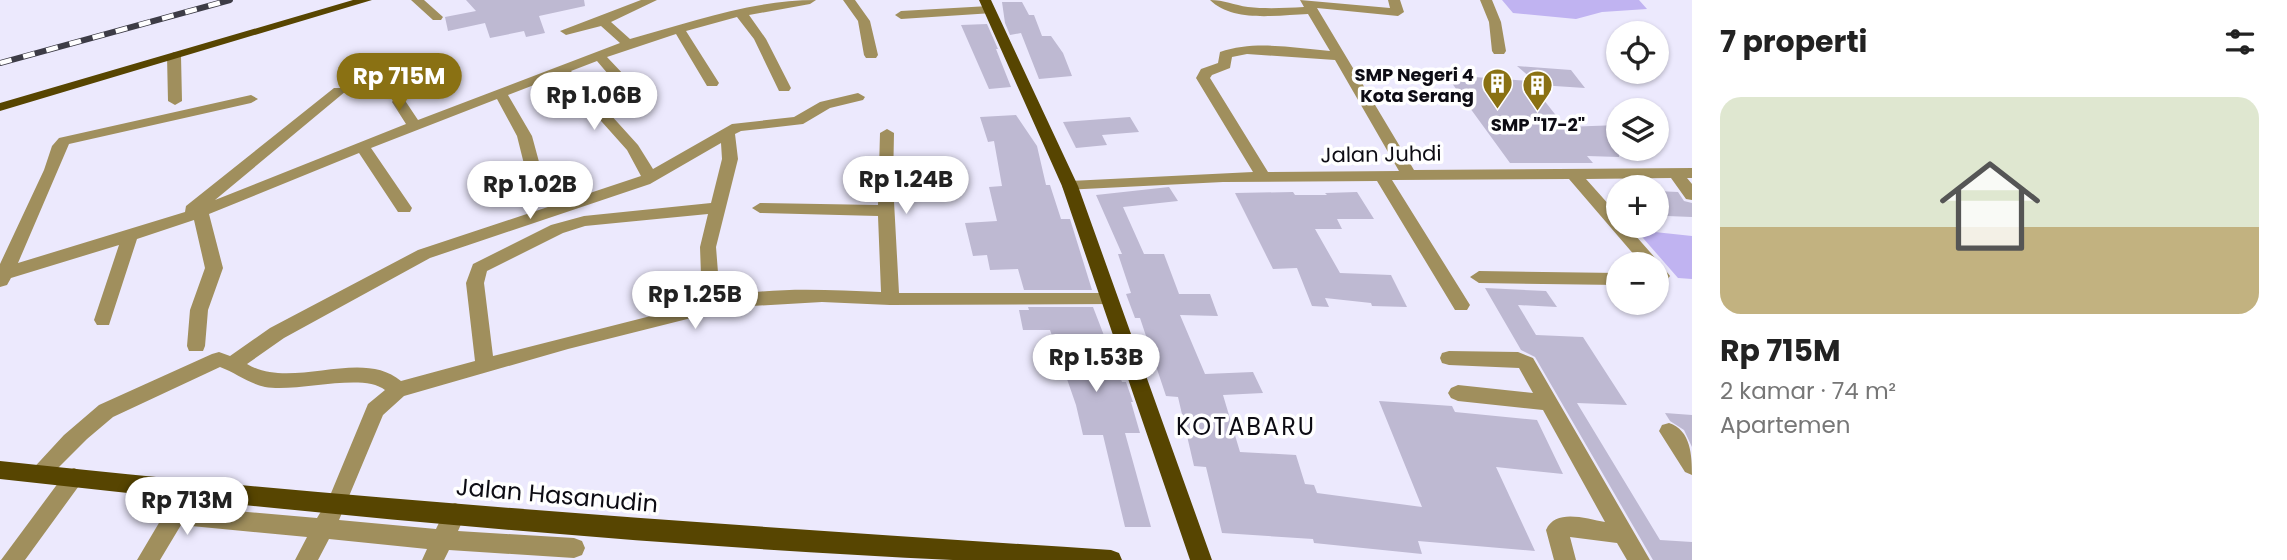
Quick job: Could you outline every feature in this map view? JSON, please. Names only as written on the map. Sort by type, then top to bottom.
[{"type":"main road","points":[[0,107],[366,0]]},
{"type":"main road","points":[[987,5],[1070,186],[1201,560]]},
{"type":"main road","name":"Jalan Hasanudin","points":[[0,470],[190,491],[580,525],[1111,560]]},
{"type":"street","points":[[417,0],[437,17]]},
{"type":"street","points":[[566,31],[603,21],[651,0]]},
{"type":"street","points":[[849,0],[864,21],[872,55]]},
{"type":"street","points":[[1216,0],[1231,8],[1265,12],[1309,5],[1398,12],[1394,0]]},
{"type":"street","points":[[1486,0],[1495,22],[1499,51]]},
{"type":"street","points":[[1,277],[180,220],[362,146],[678,28],[740,12],[801,1]]},
{"type":"street","points":[[901,15],[987,5]]},
{"type":"street","points":[[1309,5],[1410,176]]},
{"type":"street","points":[[740,12],[760,39],[784,88]]},
{"type":"street","points":[[603,21],[629,45]]},
{"type":"street","points":[[678,28],[712,83]]},
{"type":"street","points":[[1264,177],[1203,78],[1206,72],[1225,65],[1225,55],[1236,51],[1299,52],[1339,57]]},
{"type":"street","points":[[174,56],[175,101]]},
{"type":"street","points":[[598,56],[619,78]]},
{"type":"street","points":[[562,70],[633,148],[650,178]]},
{"type":"street","points":[[180,220],[339,91]]},
{"type":"street","points":[[500,94],[517,114],[528,139],[537,184]]},
{"type":"street","points":[[232,364],[277,333],[424,254],[650,178],[727,131],[741,126],[798,121],[825,105],[858,97]]},
{"type":"street","points":[[1,277],[52,170],[59,146],[64,141],[251,99]]},
{"type":"street","points":[[399,102],[415,126]]},
{"type":"street","points":[[711,306],[708,247],[730,159],[727,131]]},
{"type":"street","points":[[887,133],[885,183],[890,299]]},
{"type":"street","points":[[362,146],[404,208]]},
{"type":"street","points":[[1675,173],[1692,195]]},
{"type":"street","name":"Jalan Juhdi","points":[[1070,186],[1264,177],[1692,173]]},
{"type":"street","points":[[1573,174],[1641,252]]},
{"type":"street","points":[[1381,176],[1461,305]]},
{"type":"street","points":[[485,367],[475,283],[479,268],[566,226],[584,221],[717,208]]},
{"type":"street","points":[[760,208],[887,211]]},
{"type":"street","points":[[196,346],[199,310],[214,268],[200,212]]},
{"type":"street","points":[[103,320],[130,236]]},
{"type":"street","points":[[1479,277],[1606,279]]},
{"type":"street","points":[[306,560],[338,502],[375,410],[398,390],[735,301],[822,296],[890,299],[1108,299]]},
{"type":"street","points":[[1449,358],[1518,359],[1530,368],[1639,560]]},
{"type":"street","points":[[39,474],[88,424],[108,410],[195,373],[219,359],[257,378],[277,381],[341,376],[383,378],[398,390]]},
{"type":"street","points":[[1458,393],[1548,403]]},
{"type":"street","points":[[1669,431],[1692,466]]},
{"type":"street","points":[[12,560],[74,477]]},
{"type":"street","points":[[148,560],[190,491]]},
{"type":"street","points":[[438,550],[455,513]]},
{"type":"street","points":[[175,515],[324,527],[438,550],[573,554],[580,525]]},
{"type":"street","points":[[1565,560],[1557,530],[1561,526],[1623,534]]},
{"type":"shaded area","points":[[1502,0],[1639,0],[1647,9],[1602,12],[1576,19],[1513,13]]},
{"type":"shaded area","points":[[1669,234],[1692,236],[1692,279],[1678,278],[1669,268],[1669,252],[1655,252],[1643,238],[1669,238]]},
{"type":"building","points":[[466,0],[584,0],[585,6],[539,16],[545,33],[526,37],[524,31],[490,38],[485,23],[448,31],[445,17],[476,11]]},
{"type":"building","points":[[1002,2],[1022,2],[1029,15],[1034,15],[1042,36],[1051,36],[1063,53],[1072,76],[1039,79],[1021,33],[1010,35]]},
{"type":"building","points":[[987,24],[1011,87],[989,89],[961,25]]},
{"type":"building","points":[[1517,66],[1571,70],[1585,88],[1539,85]]},
{"type":"building","points":[[1446,75],[1529,81],[1565,127],[1606,125],[1606,157],[1587,156],[1593,163],[1510,163]]},
{"type":"building","points":[[1016,115],[1037,146],[1046,185],[1050,185],[1061,219],[1070,219],[1092,290],[1024,290],[1018,269],[990,270],[987,255],[973,256],[965,223],[997,221],[989,187],[1002,186],[994,141],[988,142],[980,117]]},
{"type":"building","points":[[1130,117],[1139,132],[1102,135],[1107,145],[1076,148],[1063,122]]},
{"type":"building","points":[[1169,187],[1178,201],[1123,207],[1144,254],[1164,254],[1179,294],[1210,294],[1218,316],[1180,315],[1205,374],[1253,372],[1263,393],[1223,395],[1240,452],[1296,455],[1305,484],[1314,485],[1317,493],[1422,507],[1379,401],[1452,406],[1455,412],[1537,420],[1563,474],[1496,467],[1535,551],[1418,541],[1422,554],[1314,543],[1313,539],[1222,533],[1206,467],[1194,466],[1178,397],[1166,396],[1140,318],[1135,318],[1126,294],[1131,293],[1118,254],[1122,254],[1096,195]]},
{"type":"building","points":[[1293,192],[1295,195],[1327,195],[1325,193],[1357,192],[1374,219],[1337,219],[1342,229],[1315,229],[1340,273],[1391,275],[1407,307],[1372,306],[1371,303],[1325,298],[1329,307],[1312,306],[1297,268],[1273,269],[1235,193]]},
{"type":"building","points":[[1669,192],[1678,192],[1684,201],[1692,203],[1692,217],[1669,216]]},
{"type":"building","points":[[1485,288],[1546,291],[1557,307],[1518,305],[1536,335],[1583,337],[1627,405],[1577,403],[1660,540],[1692,542],[1692,560],[1653,560],[1535,357],[1521,350]]},
{"type":"building","points":[[1028,307],[1093,307],[1122,382],[1126,382],[1133,402],[1140,433],[1125,433],[1151,527],[1125,527],[1103,435],[1083,435],[1076,405],[1050,330],[1023,330],[1019,310],[1029,310]]},
{"type":"building","points":[[1665,413],[1692,415],[1692,447],[1684,430],[1670,421]]},
{"type":"railway","points":[[0,63],[230,0]]},
{"type":"place","name":"SMP Negeri 4 Kota Serang","points":[[1497,111]]},
{"type":"place","name":"SMP \"17-2\"","points":[[1538,113]]},
{"type":"district","name":"KOTABARU","points":[[1246,426]]}]
